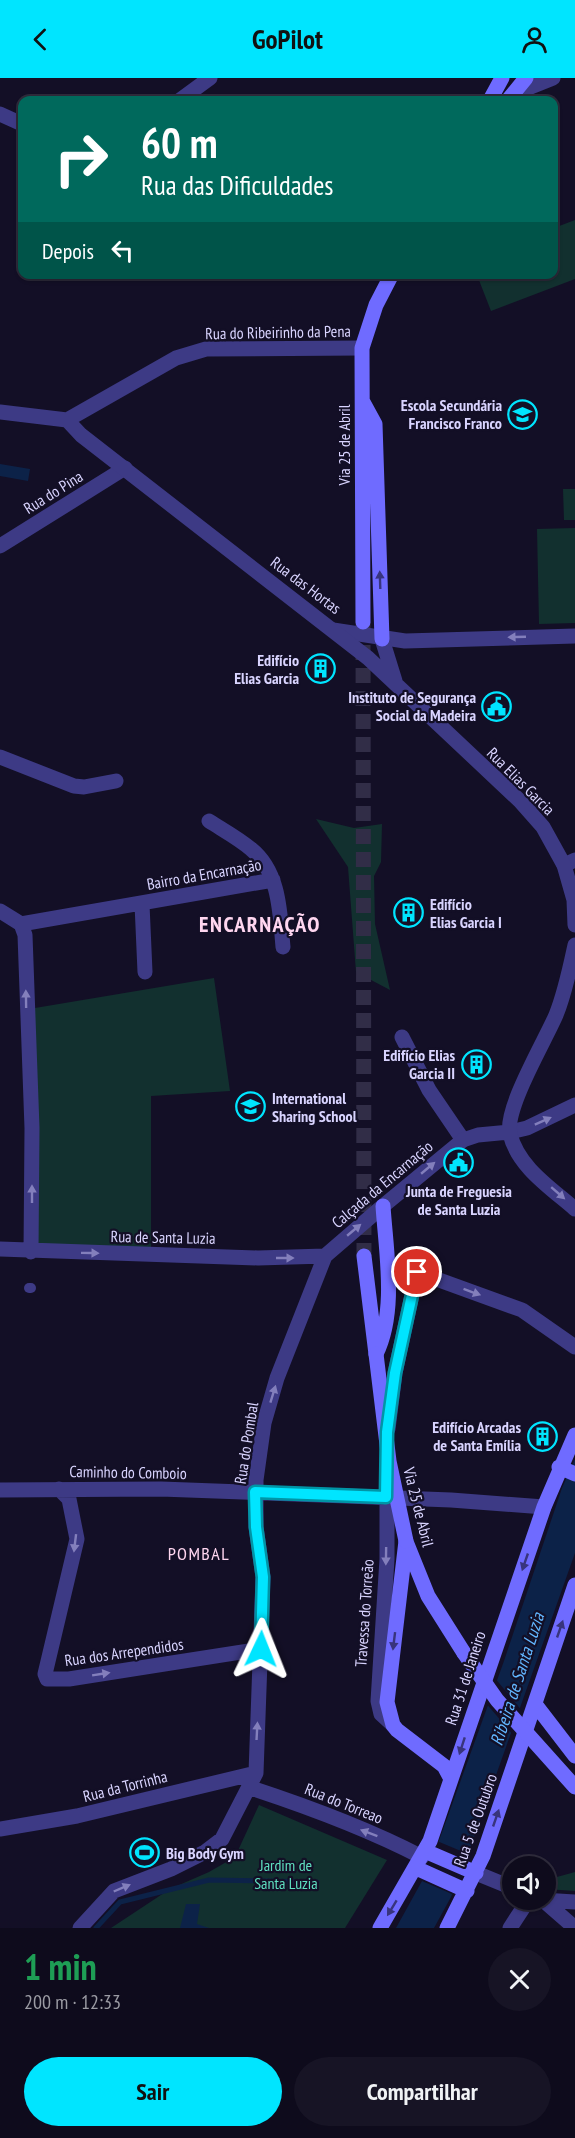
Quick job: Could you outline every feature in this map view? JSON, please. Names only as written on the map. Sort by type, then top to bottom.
[{"type":"main road","points":[[492,96],[502,78]]},
{"type":"main road","points":[[513,96],[526,78]]},
{"type":"main road","name":"Via 25 de Abril","points":[[363,622],[362,348],[376,305],[389,279]]},
{"type":"main road","points":[[362,401],[375,424],[382,639]]},
{"type":"main road","points":[[376,1354],[385,1335],[389,1315],[383,1206]]},
{"type":"main road","name":"Via 25 de Abril","points":[[364,1256],[389,1461],[406,1541],[428,1596],[464,1653],[497,1700],[575,1787]]},
{"type":"main road","name":"Rua 31 de Janeiro","points":[[380,1928],[425,1861],[544,1507],[559,1467],[575,1435]]},
{"type":"main road","points":[[559,1467],[575,1474]]},
{"type":"main road","points":[[406,1541],[387,1702],[393,1725],[417,1747],[444,1766],[451,1779]]},
{"type":"main road","name":"Rua 5 de Outubro","points":[[447,1928],[535,1704],[575,1585]]},
{"type":"main road","points":[[535,1704],[575,1756]]},
{"type":"main road","points":[[425,1861],[469,1870]]},
{"type":"main road","points":[[425,1861],[461,1888]]},
{"type":"street","points":[[185,96],[210,78]]},
{"type":"street","points":[[513,96],[554,78]]},
{"type":"street","points":[[0,114],[18,122]]},
{"type":"street","name":"Rua do Ribeirinho da Pena","points":[[67,420],[176,358],[206,349],[362,348]]},
{"type":"street","points":[[0,412],[67,420]]},
{"type":"street","name":"Rua das Hortas","points":[[67,420],[81,435],[333,630],[405,641],[575,636]]},
{"type":"street","name":"Rua do Pina","points":[[0,546],[125,468]]},
{"type":"street","name":"Rua Elias Garcia","points":[[333,630],[368,658],[398,689],[520,801],[543,827],[569,863],[575,925]]},
{"type":"street","points":[[368,658],[382,639]]},
{"type":"street","name":"Rua Elias Garcia","points":[[382,639],[388,664],[398,689]]},
{"type":"street","points":[[0,757],[74,786],[84,787],[116,781]]},
{"type":"street","points":[[209,821],[256,853],[273,880],[278,898],[283,947]]},
{"type":"street","name":"Bairro da Encarnação","points":[[21,924],[273,880]]},
{"type":"street","name":"Bairro da Encarnação","points":[[142,904],[145,972]]},
{"type":"street","points":[[0,911],[21,924],[26,935],[32,1128],[31,1252]]},
{"type":"street","points":[[575,945],[556,1014],[510,1116],[510,1132],[520,1157],[530,1169],[575,1209]]},
{"type":"street","points":[[402,1037],[429,1090],[463,1140]]},
{"type":"street","name":"Calçada da Encarnação","points":[[325,1256],[463,1140],[478,1135],[527,1128],[575,1105]]},
{"type":"street","name":"Rua de Santa Luzia","points":[[0,1249],[31,1252],[258,1258],[325,1256]]},
{"type":"street","name":"Rua do Pombal","points":[[80,1928],[114,1891],[171,1869],[205,1852],[222,1839],[251,1788],[256,1773],[263,1577],[256,1527],[255,1492],[267,1411],[325,1256]]},
{"type":"street","name":"Travessa do Torreão","points":[[393,1725],[381,1714],[378,1701],[387,1558],[387,1432],[395,1373],[417,1272],[522,1310],[575,1347]]},
{"type":"street","name":"Rua dos Arrependidos","points":[[59,1489],[69,1499],[77,1539],[45,1674],[47,1679],[69,1679],[261,1649]]},
{"type":"street","name":"Caminho do Comboio","points":[[0,1490],[255,1492],[526,1503],[544,1507]]},
{"type":"street","name":"Rua da Torrinha","points":[[0,1829],[77,1816],[256,1773]]},
{"type":"street","name":"Rua do Torreao","points":[[251,1788],[291,1801],[425,1861]]},
{"type":"street","points":[[469,1870],[502,1884]]},
{"type":"street","points":[[556,1900],[575,1902]]},
{"type":"street","points":[[510,1928],[527,1910]]},
{"type":"street","points":[[552,1910],[575,1928]]},
{"type":"green space","points":[[575,220],[575,279],[491,311],[479,279],[558,279],[558,226]]},
{"type":"green space","points":[[563,489],[575,489],[575,520],[564,520]]},
{"type":"green space","points":[[575,528],[575,623],[539,624],[537,529]]},
{"type":"green space","points":[[316,819],[354,828],[382,824],[381,862],[374,876],[375,924],[390,990],[356,972],[348,867]]},
{"type":"green space","points":[[214,978],[230,1091],[151,1096],[151,1250],[35,1245],[35,1008]]},
{"type":"green space","name":"Jardim de Santa Luzia","points":[[259,1805],[387,1860],[345,1928],[111,1928],[170,1889],[209,1872],[235,1857]]},
{"type":"green space","points":[[575,1872],[575,1891],[556,1890],[556,1877]]},
{"type":"water","points":[[0,464],[30,469],[28,481],[0,476]]},
{"type":"water","name":"Ribeira de Santa Luzia","points":[[575,1459],[575,1553],[468,1854],[451,1897],[434,1928],[396,1928],[422,1881],[437,1846],[504,1661],[562,1488]]},
{"type":"water","points":[[186,1904],[200,1904],[197,1924],[209,1928],[180,1928]]},
{"type":"pier","points":[[494,1677],[523,1712],[514,1736],[485,1702]]},
{"type":"pier","points":[[437,1841],[468,1854],[452,1894],[422,1881]]},
{"type":"waterway","points":[[96,1928],[120,1902],[209,1880],[317,1882]]},
{"type":"tunnel","points":[[363,622],[364,1256]]},
{"type":"place","name":"Escola Secundária Francisco Franco","points":[[523,414]]},
{"type":"place","name":"Edifício Elias Garcia","points":[[320,669]]},
{"type":"place","name":"Instituto de Segurança Social da Madeira","points":[[497,706]]},
{"type":"place","name":"Edifício Elias Garcia I","points":[[409,913]]},
{"type":"place","name":"Edifício Elias Garcia II","points":[[476,1064]]},
{"type":"place","name":"International Sharing School","points":[[251,1107]]},
{"type":"place","name":"Junta de Freguesia de Santa Luzia","points":[[459,1163]]},
{"type":"place","name":"Edifício Arcadas de Santa Emília","points":[[542,1436]]},
{"type":"place","name":"Big Body Gym","points":[[145,1853]]},
{"type":"district","name":"ENCARNAÇÃO","points":[[260,924]]},
{"type":"district","name":"POMBAL","points":[[199,1553]]},
{"type":"route","points":[[261,1649],[263,1577],[256,1527],[255,1492],[386,1497],[387,1432],[395,1373],[417,1272]]}]
